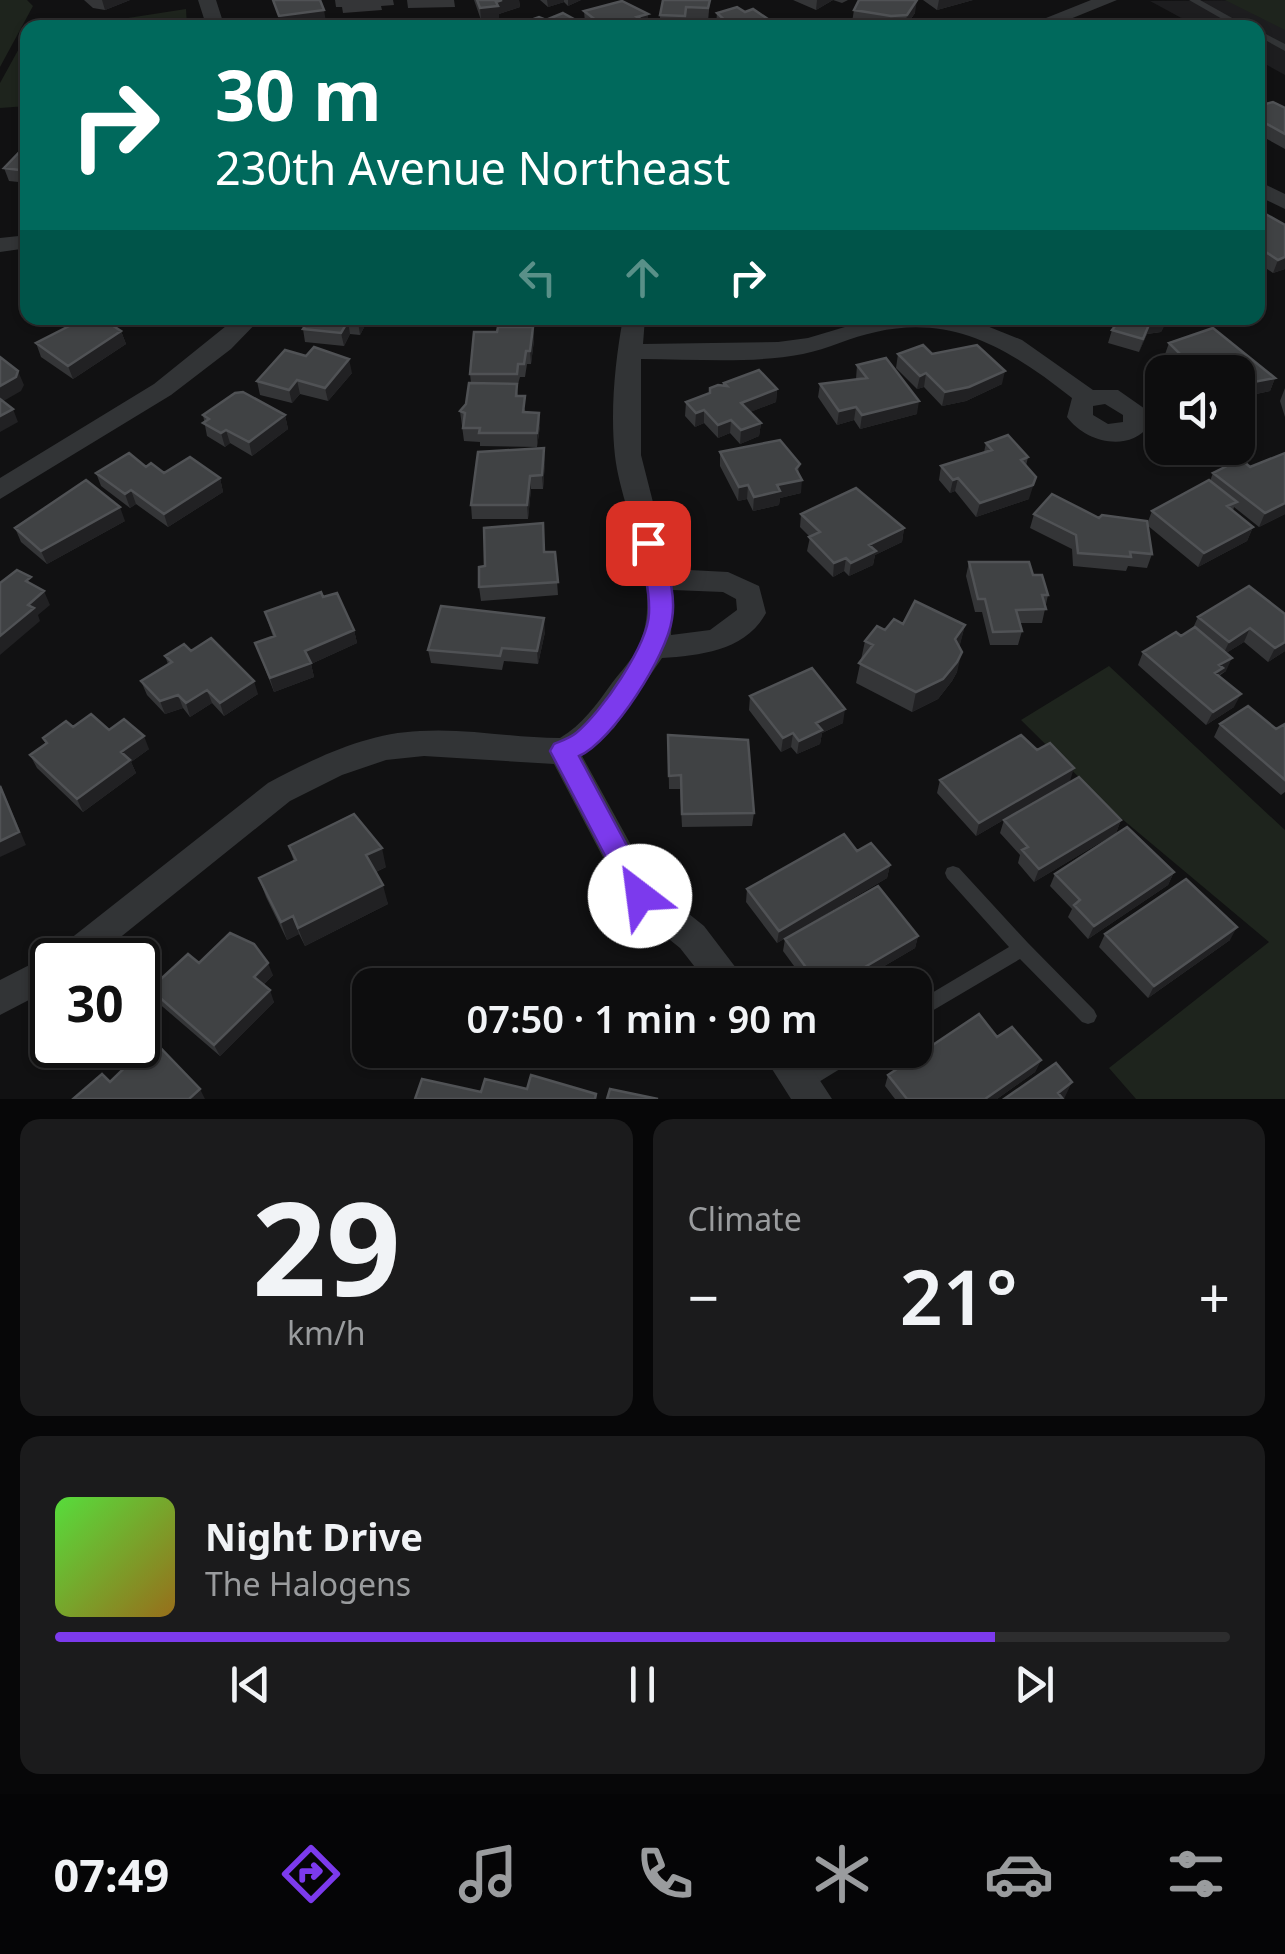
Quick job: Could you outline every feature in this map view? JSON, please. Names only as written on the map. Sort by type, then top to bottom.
[{"type":"street","points":[[1052,20],[1108,0]]},
{"type":"street","points":[[0,490],[172,381],[242,325]]},
{"type":"street","points":[[94,938],[279,792],[328,768],[386,748],[422,743],[563,751],[583,742],[600,724],[654,647],[661,616],[658,579],[628,459],[626,424],[633,325]]},
{"type":"street","points":[[630,352],[777,350],[874,325]]},
{"type":"street","points":[[975,325],[1046,366],[1088,398]]},
{"type":"street","points":[[654,647],[717,642],[739,631],[752,614],[749,593],[728,582],[658,579]]},
{"type":"street","points":[[563,751],[640,896],[692,937],[717,968]]},
{"type":"street","points":[[0,998],[30,982]]},
{"type":"street","points":[[791,1068],[807,1091]]},
{"type":"lane","points":[[1193,0],[1231,20]]},
{"type":"lane","points":[[953,873],[1088,1016]]},
{"type":"lane","points":[[932,1004],[1022,949]]},
{"type":"lane","points":[[807,1091],[833,1068]]},
{"type":"shaded area","points":[[0,0],[27,0],[33,6],[25,20],[20,20],[20,30],[0,67]]},
{"type":"shaded area","points":[[1225,0],[1285,0],[1285,30]]},
{"type":"shaded area","points":[[1285,0],[1285,75],[1265,64],[1265,20],[1185,20],[1150,1]]},
{"type":"shaded area","points":[[186,9],[187,20],[115,20]]},
{"type":"shaded area","points":[[20,47],[20,107],[0,108],[0,83]]},
{"type":"shaded area","points":[[1109,666],[1285,830],[1285,1099],[1136,1099],[1109,1068],[1269,942],[1115,813],[1021,720]]},
{"type":"building","points":[[273,0],[320,0],[324,10],[279,16]]},
{"type":"building","points":[[477,0],[502,0],[496,2],[498,6],[480,8]]},
{"type":"building","points":[[663,0],[710,0],[708,8],[686,7],[685,16],[660,15]]},
{"type":"building","points":[[859,0],[917,0],[907,15],[891,16],[854,10]]},
{"type":"building","points":[[622,1],[648,14],[637,17],[642,20],[596,20],[584,11]]},
{"type":"building","points":[[737,7],[745,12],[753,9],[769,20],[724,20],[717,13]]},
{"type":"building","points":[[563,13],[576,20],[546,20]]},
{"type":"building","points":[[1273,102],[1285,108],[1285,134],[1265,123],[1265,104]]},
{"type":"building","points":[[20,151],[20,170],[4,168]]},
{"type":"building","points":[[1265,214],[1285,225],[1285,257],[1278,260],[1265,252]]},
{"type":"building","points":[[71,325],[112,325],[121,331],[68,366],[36,343]]},
{"type":"building","points":[[306,325],[346,325],[341,333],[303,329]]},
{"type":"building","points":[[1116,325],[1149,325],[1143,339],[1112,330]]},
{"type":"building","points":[[498,327],[533,327],[524,364],[518,364],[517,374],[470,374],[474,332],[497,332]]},
{"type":"building","points":[[1213,328],[1246,355],[1181,355],[1169,343]]},
{"type":"building","points":[[923,345],[932,354],[977,345],[1005,371],[969,387],[945,392],[926,373],[920,376],[898,354]]},
{"type":"building","points":[[314,347],[349,359],[325,388],[297,380],[289,390],[257,381],[285,350],[306,356]]},
{"type":"building","points":[[0,357],[18,371],[16,377],[0,386]]},
{"type":"building","points":[[886,358],[919,401],[862,415],[856,407],[839,411],[820,384],[867,378],[857,365]]},
{"type":"building","points":[[1255,362],[1275,378],[1255,382]]},
{"type":"building","points":[[759,370],[777,389],[741,403],[761,423],[741,430],[731,420],[718,425],[704,410],[696,413],[686,402],[710,393],[710,388],[727,386],[724,383]]},
{"type":"building","points":[[469,383],[517,384],[516,396],[525,396],[523,412],[539,413],[537,433],[479,433],[480,428],[463,428],[465,413],[460,411],[466,404]]},
{"type":"building","points":[[243,392],[285,415],[249,442],[203,423],[209,419],[203,415],[235,393]]},
{"type":"building","points":[[0,399],[13,409],[0,416]]},
{"type":"building","points":[[1008,435],[1028,457],[1021,460],[1036,477],[1033,485],[980,503],[941,466],[992,450],[986,443]]},
{"type":"building","points":[[780,440],[800,464],[796,469],[802,480],[777,485],[780,491],[754,497],[748,485],[739,487],[720,452]]},
{"type":"building","points":[[544,448],[542,475],[530,476],[527,505],[471,505],[478,452]]},
{"type":"building","points":[[129,453],[146,467],[151,463],[164,473],[190,457],[220,478],[164,514],[131,490],[125,494],[96,473]]},
{"type":"building","points":[[1285,453],[1285,503],[1265,513],[1213,473],[1229,465],[1255,465]]},
{"type":"building","points":[[86,480],[120,507],[41,551],[15,528]]},
{"type":"building","points":[[1209,480],[1237,502],[1227,506],[1253,527],[1204,553],[1152,511]]},
{"type":"building","points":[[856,488],[904,528],[869,545],[876,551],[851,563],[846,558],[834,563],[809,537],[820,532],[801,514]]},
{"type":"building","points":[[1052,494],[1099,518],[1102,515],[1147,521],[1152,554],[1130,552],[1131,557],[1078,553],[1076,535],[1034,514]]},
{"type":"building","points":[[543,523],[544,552],[555,552],[558,582],[479,587],[479,567],[485,566],[484,528]]},
{"type":"building","points":[[969,562],[1029,562],[1033,575],[1042,575],[1048,595],[1042,595],[1046,609],[1016,610],[1022,631],[993,632],[985,599],[978,599]]},
{"type":"building","points":[[17,570],[31,577],[26,581],[44,591],[28,605],[34,608],[0,636],[0,583]]},
{"type":"building","points":[[1249,586],[1285,614],[1285,642],[1275,648],[1250,628],[1229,642],[1198,617]]},
{"type":"building","points":[[321,592],[323,597],[337,593],[354,630],[305,651],[311,663],[270,678],[255,643],[275,636],[265,612]]},
{"type":"building","points":[[915,601],[965,625],[955,639],[962,652],[957,662],[943,679],[916,692],[859,663],[873,645],[865,641],[877,626],[885,630],[894,619],[903,624]]},
{"type":"building","points":[[441,606],[544,618],[537,651],[502,648],[500,656],[428,650]]},
{"type":"building","points":[[1195,627],[1232,658],[1219,665],[1223,668],[1215,673],[1241,694],[1213,712],[1143,652],[1176,632],[1181,636]]},
{"type":"building","points":[[211,638],[254,681],[220,703],[207,690],[186,703],[178,695],[160,701],[141,681],[172,662],[165,656],[184,644],[191,651]]},
{"type":"building","points":[[812,668],[845,709],[816,723],[822,730],[799,741],[793,733],[783,738],[750,696]]},
{"type":"building","points":[[1248,706],[1276,729],[1285,724],[1285,780],[1220,724]]},
{"type":"building","points":[[91,714],[109,730],[124,719],[144,736],[121,752],[130,760],[77,799],[30,755],[47,743],[43,738],[66,721],[73,727]]},
{"type":"building","points":[[668,735],[748,740],[754,813],[682,814],[681,775],[669,776]]},
{"type":"building","points":[[1021,735],[1037,750],[1050,743],[1074,768],[979,823],[940,780]]},
{"type":"building","points":[[1079,777],[1121,820],[1039,869],[1022,850],[1028,847],[1004,820]]},
{"type":"building","points":[[0,786],[19,832],[0,841]]},
{"type":"building","points":[[354,814],[382,848],[366,855],[383,885],[298,928],[293,916],[281,922],[259,878],[296,860],[289,846]]},
{"type":"building","points":[[1127,827],[1174,872],[1094,926],[1074,905],[1080,900],[1055,874]]},
{"type":"building","points":[[844,834],[857,851],[871,843],[890,865],[779,931],[747,889]]},
{"type":"building","points":[[1186,879],[1237,927],[1154,986],[1105,934]]},
{"type":"building","points":[[878,886],[918,936],[863,968],[806,968],[785,939]]},
{"type":"building","points":[[230,933],[254,944],[268,963],[254,977],[270,990],[214,1045],[160,998],[160,980],[188,954],[199,963]]},
{"type":"building","points":[[979,1014],[997,1037],[1012,1027],[1041,1060],[985,1099],[907,1099],[888,1075],[898,1068],[932,1068],[932,1046]]},
{"type":"building","points":[[160,1047],[200,1089],[189,1099],[73,1099],[102,1074],[110,1082],[124,1068],[160,1068]]},
{"type":"building","points":[[1056,1063],[1072,1082],[1058,1093],[1063,1099],[1004,1099]]},
{"type":"building","points":[[531,1075],[596,1094],[595,1099],[415,1099],[422,1079],[481,1092],[485,1079],[527,1089]]},
{"type":"building","points":[[610,1089],[658,1099],[607,1099]]},
{"type":"route","points":[[640,896],[563,751],[583,742],[600,724],[654,647],[661,616],[658,579],[648,543]]}]
